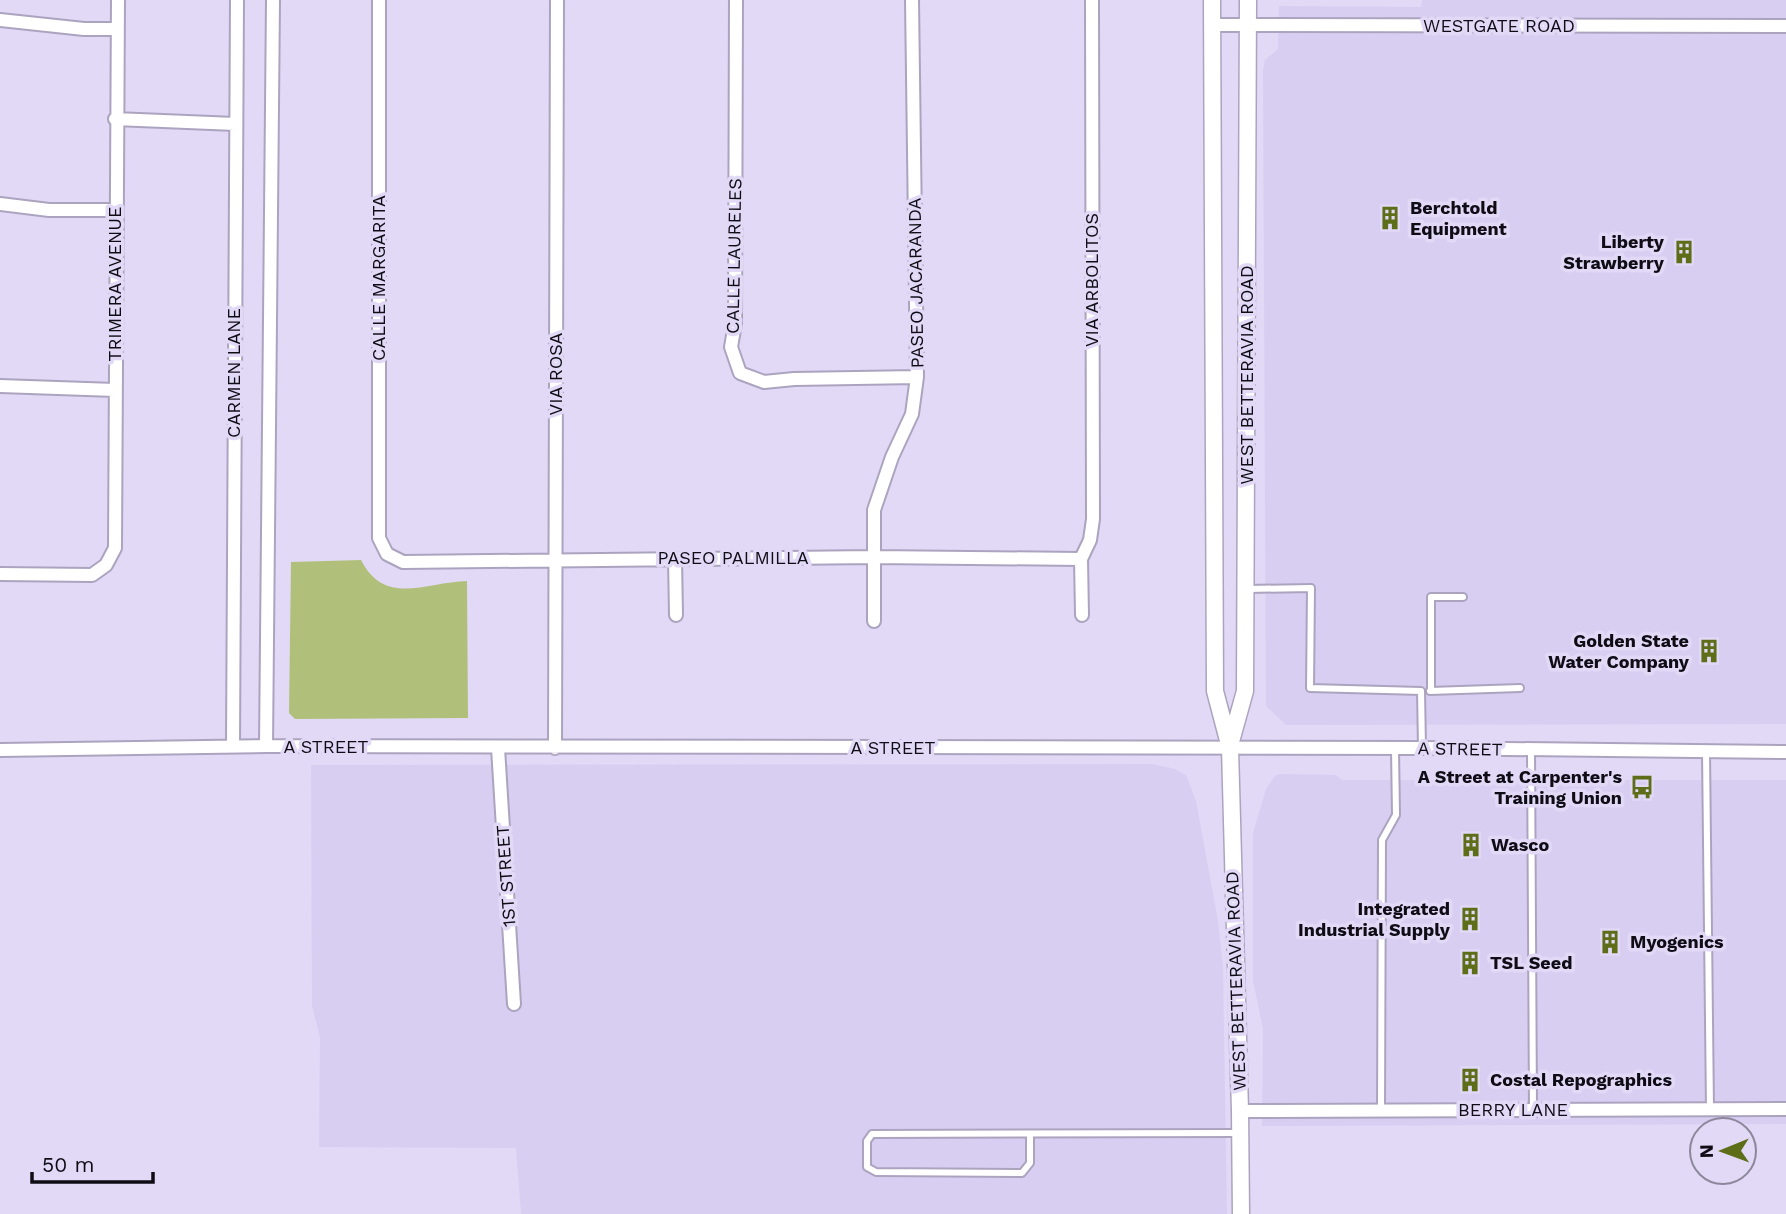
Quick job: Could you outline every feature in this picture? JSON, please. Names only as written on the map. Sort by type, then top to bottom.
[{"type":"street","name":"TRIMERA AVENUE","points":[[0,574],[92,575],[106,565],[115,548],[115,119],[118,0]]},
{"type":"street","name":"CARMEN LANE","points":[[233,746],[237,0]]},
{"type":"street","name":"CARMEN LANE","points":[[266,746],[273,0]]},
{"type":"street","name":"CALLE MARGARITA","points":[[379,0],[379,538],[387,554]]},
{"type":"street","name":"VIA ROSA","points":[[555,748],[557,0]]},
{"type":"street","name":"CALLE LAURELES","points":[[736,0],[735,324],[731,347],[740,373],[765,382],[917,377]]},
{"type":"street","name":"PASEO JACARANDA","points":[[874,621],[874,510],[891,457],[912,414],[917,377],[912,0]]},
{"type":"street","name":"VIA ARBOLITOS","points":[[1082,615],[1081,559],[1090,540],[1093,519],[1091,0]]},
{"type":"street","name":"WEST BETTERAVIA ROAD","points":[[1212,0],[1215,691],[1230,748],[1241,1214]]},
{"type":"street","name":"WEST BETTERAVIA ROAD","points":[[1230,748],[1245,691],[1248,0]]},
{"type":"street","points":[[0,20],[84,29],[117,29]]},
{"type":"street","name":"WESTGATE ROAD","points":[[1212,25],[1786,26]]},
{"type":"street","points":[[115,119],[235,124]]},
{"type":"street","points":[[0,204],[49,210],[116,210]]},
{"type":"street","points":[[0,386],[115,390]]},
{"type":"street","name":"PASEO PALMILLA","points":[[387,554],[403,562],[874,557],[1081,559]]},
{"type":"street","points":[[675,559],[676,615]]},
{"type":"street","name":"A STREET","points":[[0,750],[266,746],[1422,748],[1786,752]]},
{"type":"street","name":"1ST STREET","points":[[498,748],[514,1004]]},
{"type":"street","name":"BERRY LANE","points":[[1240,1111],[1786,1109]]},
{"type":"lane","points":[[1245,589],[1311,588],[1310,688],[1421,691],[1520,688]]},
{"type":"lane","points":[[1431,691],[1431,597],[1463,597]]},
{"type":"lane","points":[[1421,691],[1422,748]]},
{"type":"lane","points":[[1381,1111],[1382,840],[1396,816],[1395,749]]},
{"type":"lane","points":[[1531,750],[1533,1110]]},
{"type":"lane","points":[[1706,751],[1710,1110]]},
{"type":"lane","points":[[1030,1134],[1030,1163],[1023,1173],[876,1172],[866,1167],[867,1141],[872,1134],[1240,1133]]},
{"type":"shaded area","points":[[1422,0],[1786,0],[1786,724],[1286,725],[1266,706],[1265,60],[1278,49],[1279,6],[1421,7]]},
{"type":"shaded area","points":[[1152,764],[1175,769],[1186,775],[1196,801],[1218,921],[1223,967],[1227,1214],[521,1214],[516,1148],[319,1147],[320,1037],[312,1006],[311,765]]},
{"type":"shaded area","points":[[1336,775],[1342,780],[1786,780],[1786,1124],[1758,1124],[1758,1116],[1688,1116],[1688,1124],[1262,1126],[1263,1029],[1253,981],[1253,833],[1266,789],[1275,776]]},
{"type":"green space","points":[[361,560],[371,574],[394,588],[467,581],[468,718],[295,719],[289,713],[291,562]]},
{"type":"place","name":"Berchtold Equipment","points":[[1390,218]]},
{"type":"place","name":"Liberty Strawberry","points":[[1684,252]]},
{"type":"place","name":"Golden State Water Company","points":[[1709,651]]},
{"type":"place","name":"A Street at Carpenter's Training Union","points":[[1642,787]]},
{"type":"place","name":"Wasco","points":[[1471,845]]},
{"type":"place","name":"Integrated Industrial Supply","points":[[1470,919]]},
{"type":"place","name":"Myogenics","points":[[1610,942]]},
{"type":"place","name":"TSL Seed","points":[[1470,963]]},
{"type":"place","name":"Costal Repographics","points":[[1470,1080]]}]
